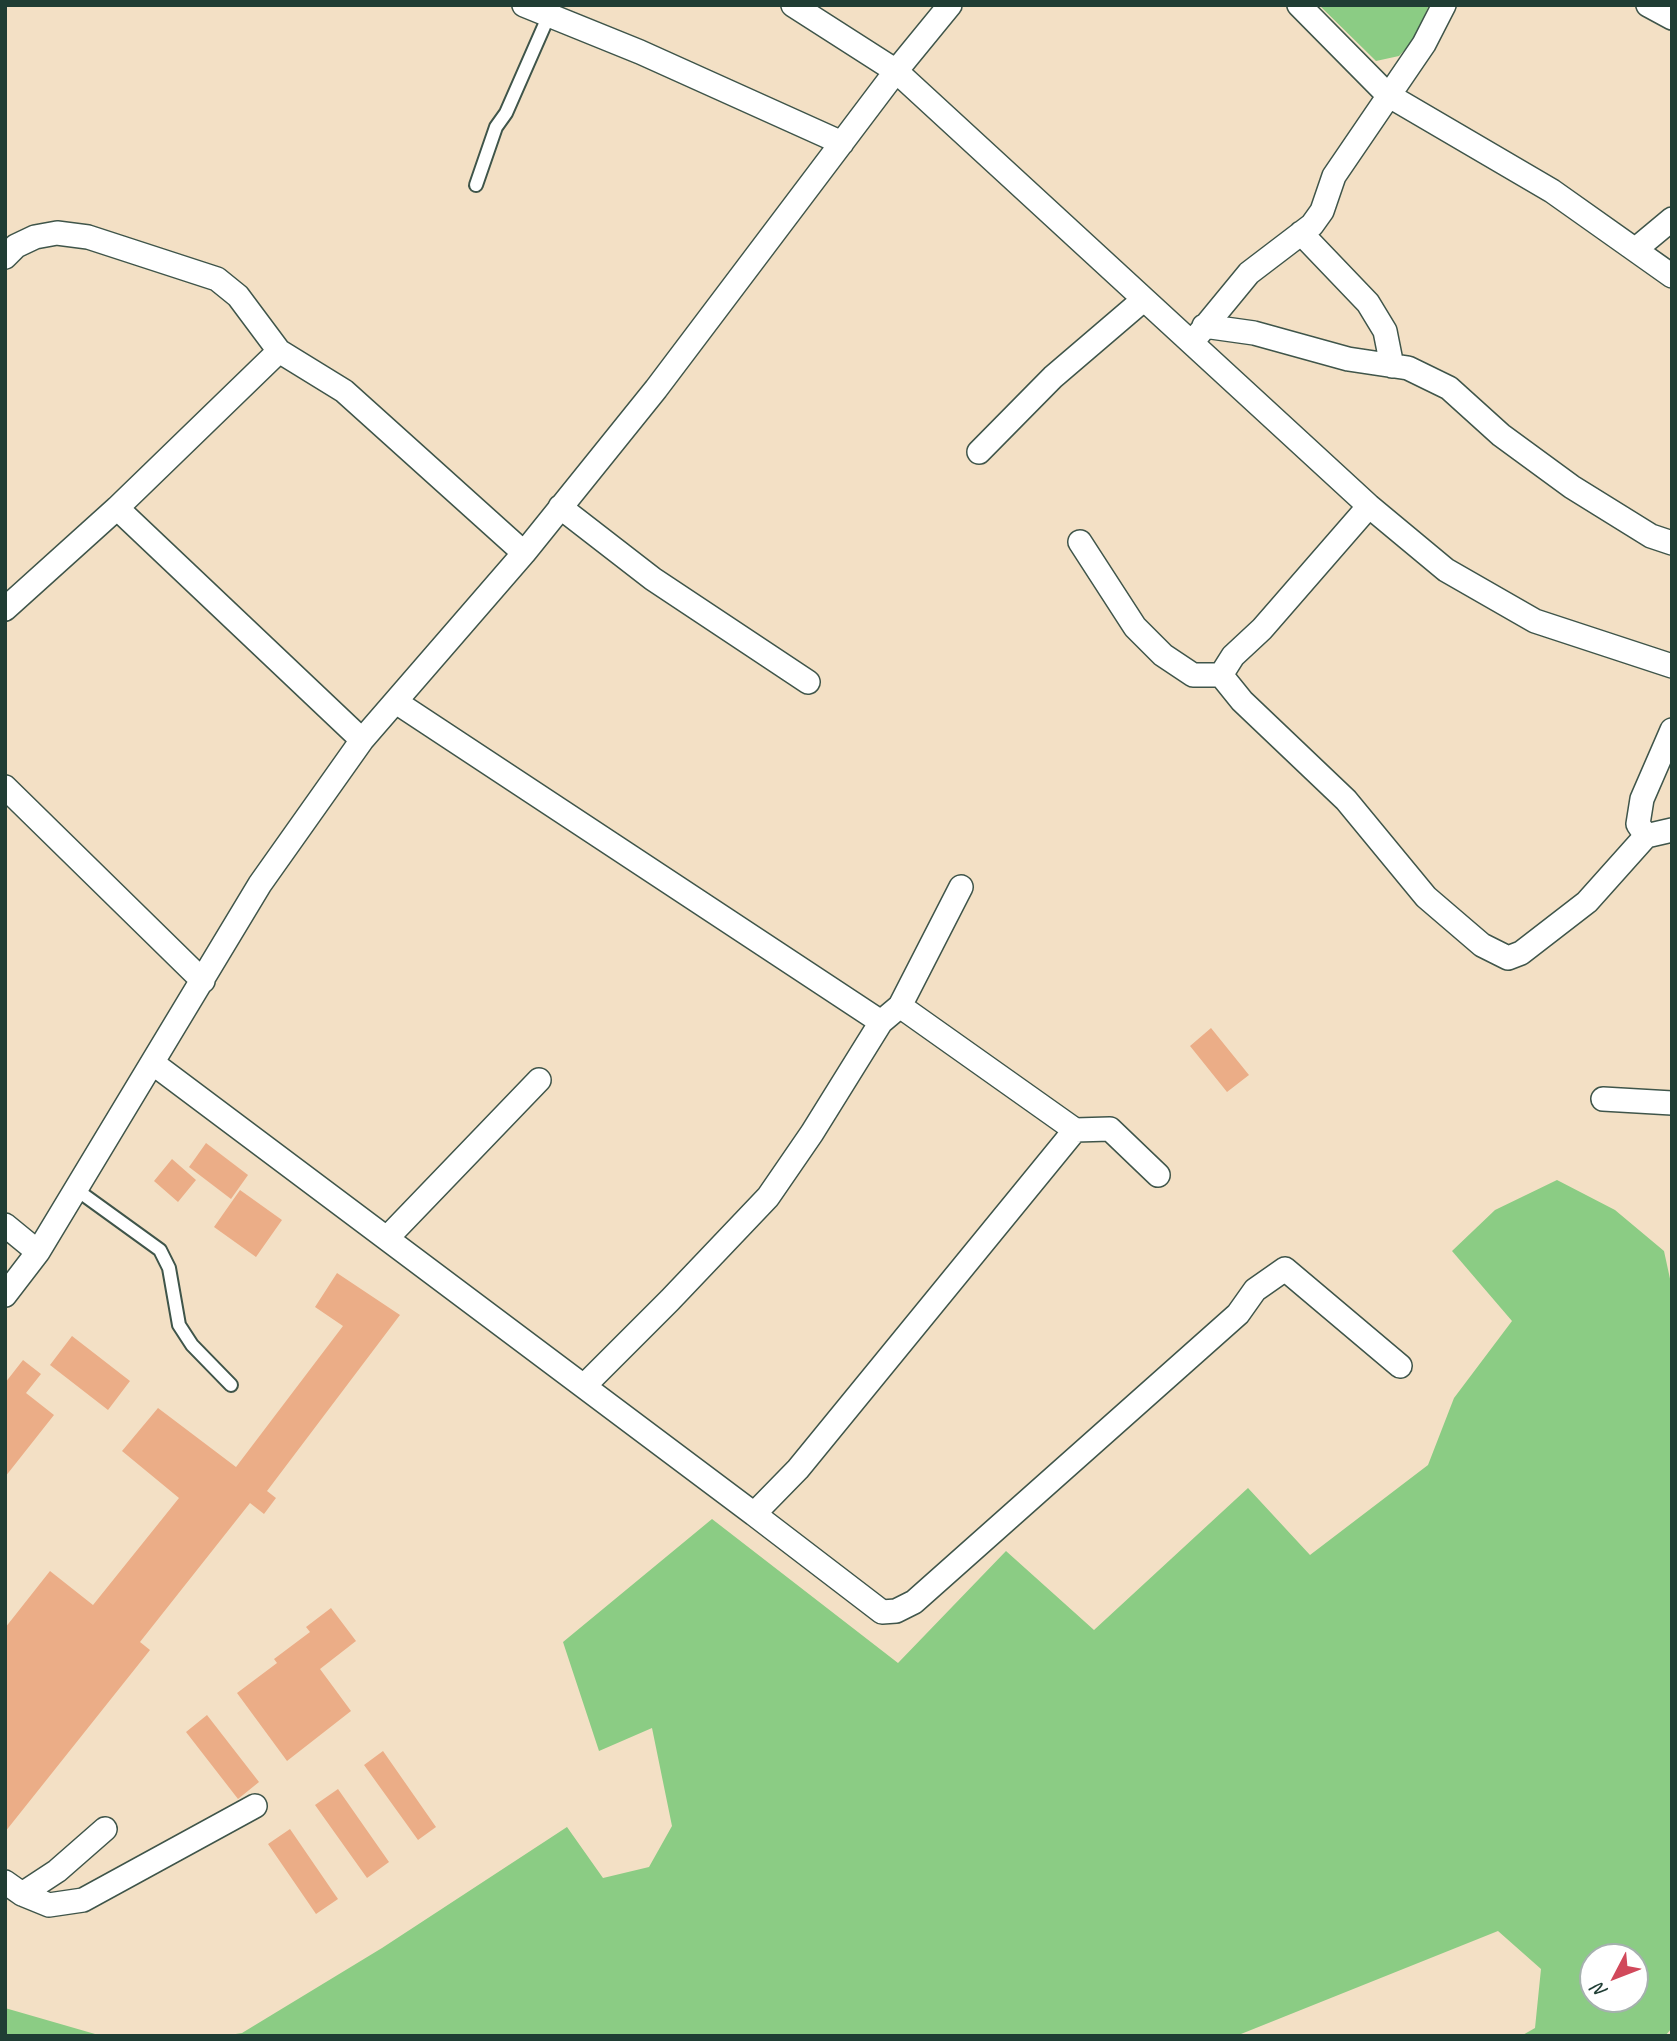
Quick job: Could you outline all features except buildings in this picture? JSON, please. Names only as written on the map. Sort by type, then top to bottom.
[{"type":"street","points":[[524,5],[640,52],[842,143]]},
{"type":"street","points":[[793,5],[896,71],[1042,203],[1143,300],[1198,335],[1369,506],[1446,570],[1490,598],[1535,621],[1672,666]]},
{"type":"street","points":[[5,1295],[38,1252],[77,1190],[260,884],[362,740],[524,553],[656,389],[896,71],[950,5]]},
{"type":"street","points":[[1299,5],[1388,95],[1552,191],[1672,276]]},
{"type":"street","points":[[1198,335],[1248,273],[1301,233],[1322,211],[1334,176],[1424,44],[1444,5]]},
{"type":"street","points":[[1648,5],[1672,18]]},
{"type":"street","points":[[1636,249],[1672,219]]},
{"type":"street","points":[[1301,233],[1332,262],[1368,303],[1385,331],[1392,366]]},
{"type":"street","points":[[5,257],[16,246],[34,237],[67,234],[88,237],[217,279],[238,296],[279,351],[344,391],[524,553]]},
{"type":"street","points":[[979,452],[1053,377],[1143,300]]},
{"type":"street","points":[[1198,335],[1254,334],[1348,359],[1408,368],[1449,388],[1500,435],[1572,486],[1651,536],[1672,543]]},
{"type":"street","points":[[5,609],[117,508],[279,351]]},
{"type":"street","points":[[560,506],[653,579],[808,682]]},
{"type":"street","points":[[1221,675],[1233,656],[1262,629],[1369,506]]},
{"type":"street","points":[[117,508],[362,740]]},
{"type":"street","points":[[1080,542],[1135,627],[1163,655],[1193,675],[1221,675]]},
{"type":"street","points":[[1221,675],[1242,701],[1346,800],[1426,897],[1482,945],[1508,958],[1521,953],[1587,902],[1646,836],[1672,830]]},
{"type":"street","points":[[396,702],[881,1022]]},
{"type":"street","points":[[1646,836],[1638,824],[1642,799],[1672,730]]},
{"type":"street","points":[[5,787],[203,981]]},
{"type":"street","points":[[585,1385],[768,1197],[812,1133],[881,1022],[900,1006],[961,887]]},
{"type":"street","points":[[900,1006],[1075,1130],[1110,1129],[1158,1175]]},
{"type":"street","points":[[154,1064],[585,1385],[882,1612],[896,1611],[914,1602],[1238,1314],[1255,1290],[1285,1269],[1400,1366]]},
{"type":"street","points":[[388,1237],[539,1080]]},
{"type":"street","points":[[1603,1099],[1672,1103]]},
{"type":"street","points":[[754,1514],[798,1469],[1075,1130]]},
{"type":"street","points":[[5,1224],[38,1252]]},
{"type":"street","points":[[13,1888],[49,1905],[83,1900],[255,1806]]},
{"type":"street","points":[[13,1888],[57,1871],[105,1829]]},
{"type":"lane","points":[[476,185],[496,127],[506,113],[549,15]]},
{"type":"lane","points":[[77,1190],[160,1250],[169,1268],[179,1325],[192,1345],[231,1385]]},
{"type":"green space","points":[[1319,5],[1429,5],[1414,40],[1399,56],[1376,61]]},
{"type":"green space","points":[[1557,1180],[1615,1210],[1664,1251],[1672,1288],[1672,2028],[1665,2036],[1521,2036],[1535,2028],[1541,1969],[1498,1931],[1236,2036],[223,2036],[242,2033],[382,1948],[567,1827],[603,1878],[649,1867],[672,1826],[652,1728],[599,1751],[563,1642],[712,1519],[898,1663],[1006,1551],[1094,1630],[1248,1488],[1310,1555],[1428,1465],[1454,1398],[1512,1321],[1452,1251],[1495,1210]]},
{"type":"green space","points":[[5,2008],[102,2036],[5,2036]]}]
